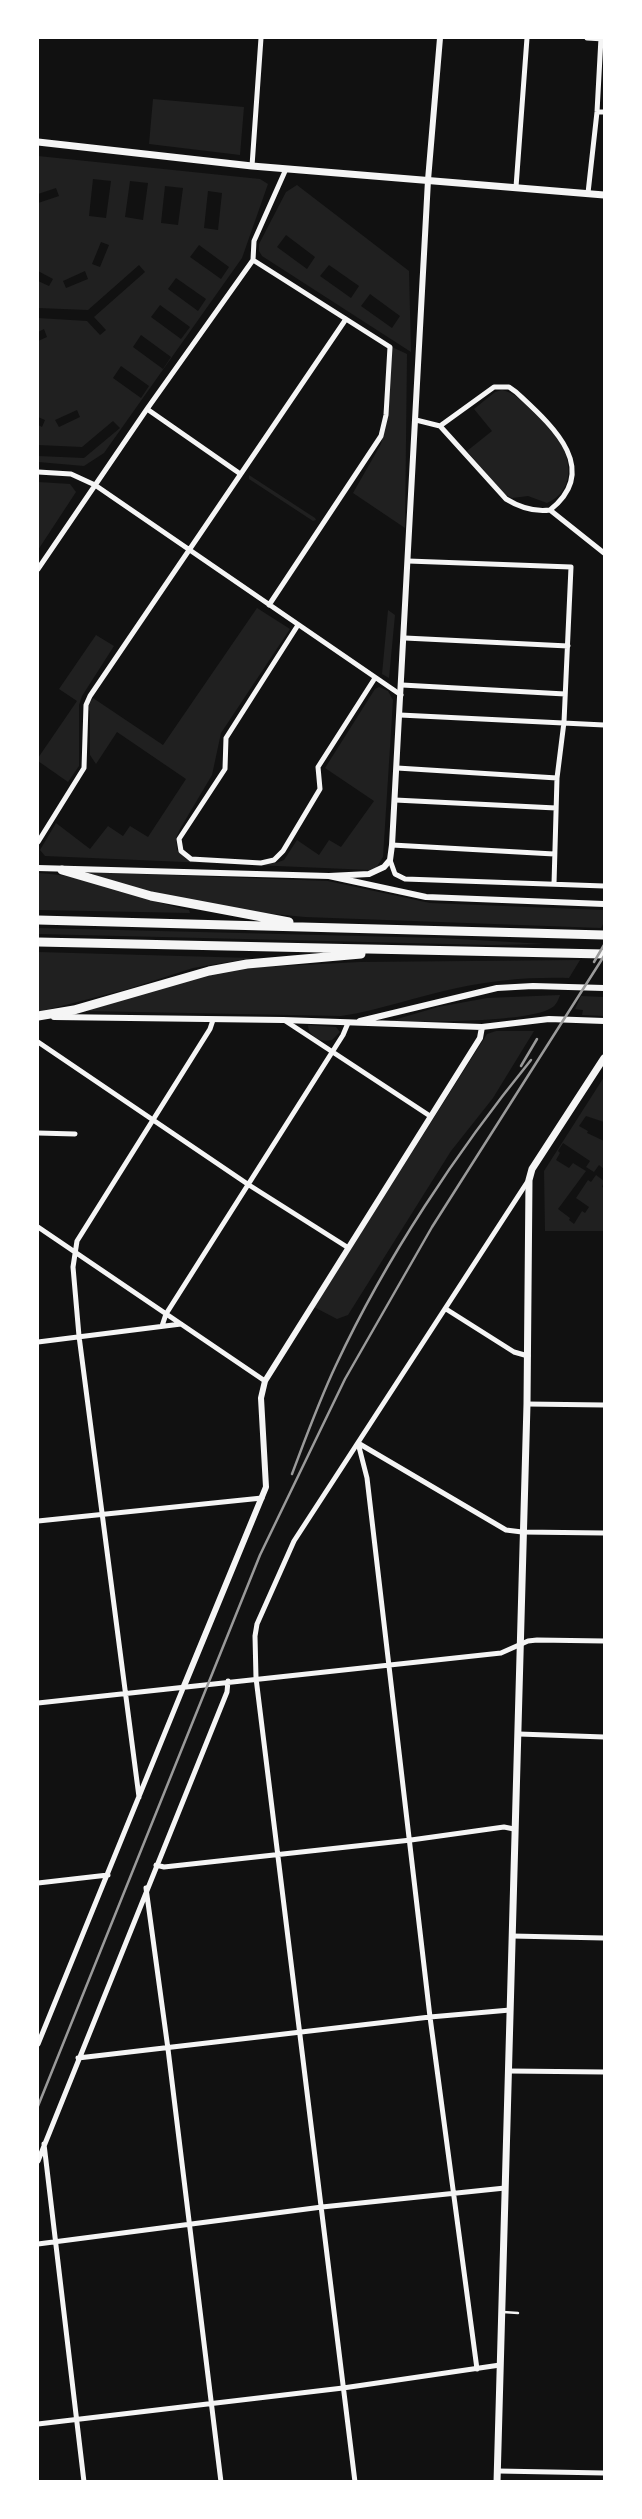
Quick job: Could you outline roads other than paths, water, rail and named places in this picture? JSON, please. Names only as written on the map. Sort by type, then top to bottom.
[{"type":"highway","points":[[62,870],[151,896],[321,927]]},
{"type":"highway","points":[[38,920],[604,935]]},
{"type":"highway","points":[[38,942],[604,954]]},
{"type":"highway","points":[[38,1016],[74,1010],[208,971],[247,964],[401,950]]},
{"type":"main road","points":[[38,142],[252,166],[604,195]]},
{"type":"main road","points":[[497,2482],[503,2312],[504,2188],[509,2071],[514,1829],[519,1734],[522,1532],[528,1356],[529,1180],[532,1169],[604,1058]]},
{"type":"street","points":[[252,166],[261,38]]},
{"type":"street","points":[[440,38],[428,180],[405,638],[390,860],[392,870],[405,878],[604,886]]},
{"type":"street","points":[[516,187],[527,38]]},
{"type":"street","points":[[587,38],[602,38],[597,112],[588,194]]},
{"type":"street","points":[[597,112],[604,112]]},
{"type":"street","points":[[38,569],[147,409],[253,260],[254,241],[286,169]]},
{"type":"street","points":[[253,260],[390,347],[386,415],[381,436],[269,605]]},
{"type":"street","points":[[38,842],[84,768],[86,705],[90,696],[239,473],[346,319]]},
{"type":"street","points":[[416,420],[440,426],[506,499],[514,504],[540,511],[550,510],[561,501],[569,490],[573,478],[571,464],[556,430],[516,392],[508,387],[494,387],[440,426]]},
{"type":"street","points":[[147,409],[239,473]]},
{"type":"street","points":[[38,472],[71,474],[95,485],[401,694]]},
{"type":"street","points":[[550,510],[604,553]]},
{"type":"street","points":[[408,561],[571,567],[564,722],[557,778],[554,884]]},
{"type":"street","points":[[298,625],[226,738],[225,769],[179,839],[181,852],[191,859],[261,863],[274,860],[283,851],[320,789],[318,767],[375,678]]},
{"type":"street","points":[[405,638],[568,646]]},
{"type":"street","points":[[402,685],[565,694]]},
{"type":"street","points":[[400,714],[604,725]]},
{"type":"street","points":[[397,768],[557,778]]},
{"type":"street","points":[[395,800],[556,808]]},
{"type":"street","points":[[392,845],[554,854]]},
{"type":"street","points":[[38,868],[329,876],[369,874],[384,867],[390,860]]},
{"type":"street","points":[[329,876],[426,897],[604,904]]},
{"type":"street","points":[[162,1326],[166,1314],[350,1023],[497,988],[533,986],[604,988]]},
{"type":"street","points":[[38,1016],[284,1020],[482,1027],[550,1019],[604,1021]]},
{"type":"street","points":[[139,1797],[79,1336],[73,1266],[78,1241],[210,1029],[213,1020]]},
{"type":"street","points":[[284,1020],[430,1116]]},
{"type":"street","points":[[38,2044],[262,1498],[267,1478],[262,1398],[265,1381],[347,1247],[480,1038],[482,1027]]},
{"type":"street","points":[[38,1042],[249,1185],[347,1247]]},
{"type":"street","points":[[38,1132],[74,1134]]},
{"type":"street","points":[[355,2482],[256,1678],[256,1630],[285,1559],[529,1180]]},
{"type":"street","points":[[38,1228],[265,1381]]},
{"type":"street","points":[[446,1309],[514,1352],[528,1356]]},
{"type":"street","points":[[38,1342],[181,1324]]},
{"type":"street","points":[[527,1404],[604,1405]]},
{"type":"street","points":[[358,1443],[506,1530],[522,1532],[604,1533]]},
{"type":"street","points":[[358,1443],[367,1478],[391,1665],[430,2017],[477,2369]]},
{"type":"street","points":[[38,1521],[262,1498]]},
{"type":"street","points":[[38,1703],[501,1653],[520,1644],[537,1640],[604,1641]]},
{"type":"street","points":[[38,2161],[146,1888],[227,1692],[228,1681]]},
{"type":"street","points":[[519,1734],[604,1737]]},
{"type":"street","points":[[156,1865],[164,1867],[279,1855],[504,1827],[514,1829]]},
{"type":"street","points":[[38,1883],[108,1875]]},
{"type":"street","points":[[146,1888],[168,2049],[221,2482]]},
{"type":"street","points":[[512,1936],[604,1938]]},
{"type":"street","points":[[78,2058],[430,2017],[510,2010]]},
{"type":"street","points":[[509,2071],[604,2072]]},
{"type":"street","points":[[44,2144],[84,2482]]},
{"type":"street","points":[[38,2244],[322,2207],[504,2188]]},
{"type":"street","points":[[38,2424],[343,2388],[500,2365]]},
{"type":"street","points":[[498,2471],[604,2473]]},
{"type":"lane","points":[[503,2312],[518,2313]]},
{"type":"railway","points":[[594,962],[604,945]]},
{"type":"railway","points":[[38,2106],[260,1555],[345,1379],[432,1227],[604,956]]},
{"type":"railway","points":[[521,1066],[537,1039]]},
{"type":"railway","points":[[292,1474],[330,1379],[356,1325],[400,1245],[424,1206],[476,1131],[531,1060]]}]
